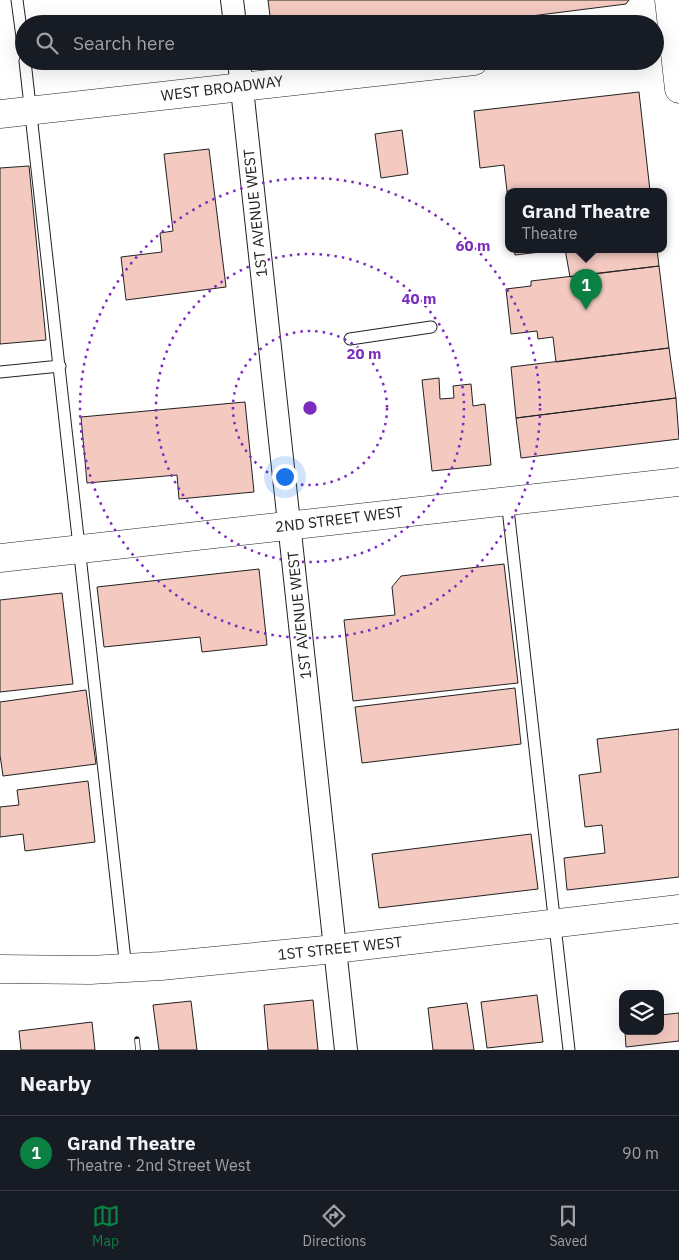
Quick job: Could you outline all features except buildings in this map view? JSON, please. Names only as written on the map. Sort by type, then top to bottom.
[{"type":"main road","points":[[669,0],[669,39],[679,89]]},
{"type":"main road","name":"WEST BROADWAY","points":[[0,114],[31,111],[240,74],[312,70]]},
{"type":"main road","name":"2ND STREET WEST","points":[[0,558],[679,482]]},
{"type":"main road","name":"1ST STREET WEST","points":[[0,969],[126,969],[335,949],[679,909]]},
{"type":"street","points":[[232,0],[234,15]]},
{"type":"street","name":"1ST AVENUE WEST","points":[[240,74],[346,1050]]},
{"type":"lane","points":[[17,0],[19,15]]},
{"type":"lane","points":[[26,70],[126,969]]},
{"type":"lane","points":[[350,339],[431,328]]},
{"type":"lane","points":[[0,372],[60,366]]},
{"type":"lane","points":[[507,500],[553,923],[569,1050]]},
{"type":"railway","points":[[137,1039],[138,1050]]},
{"type":"place","name":"Grand Theatre","points":[[586,310]]}]
